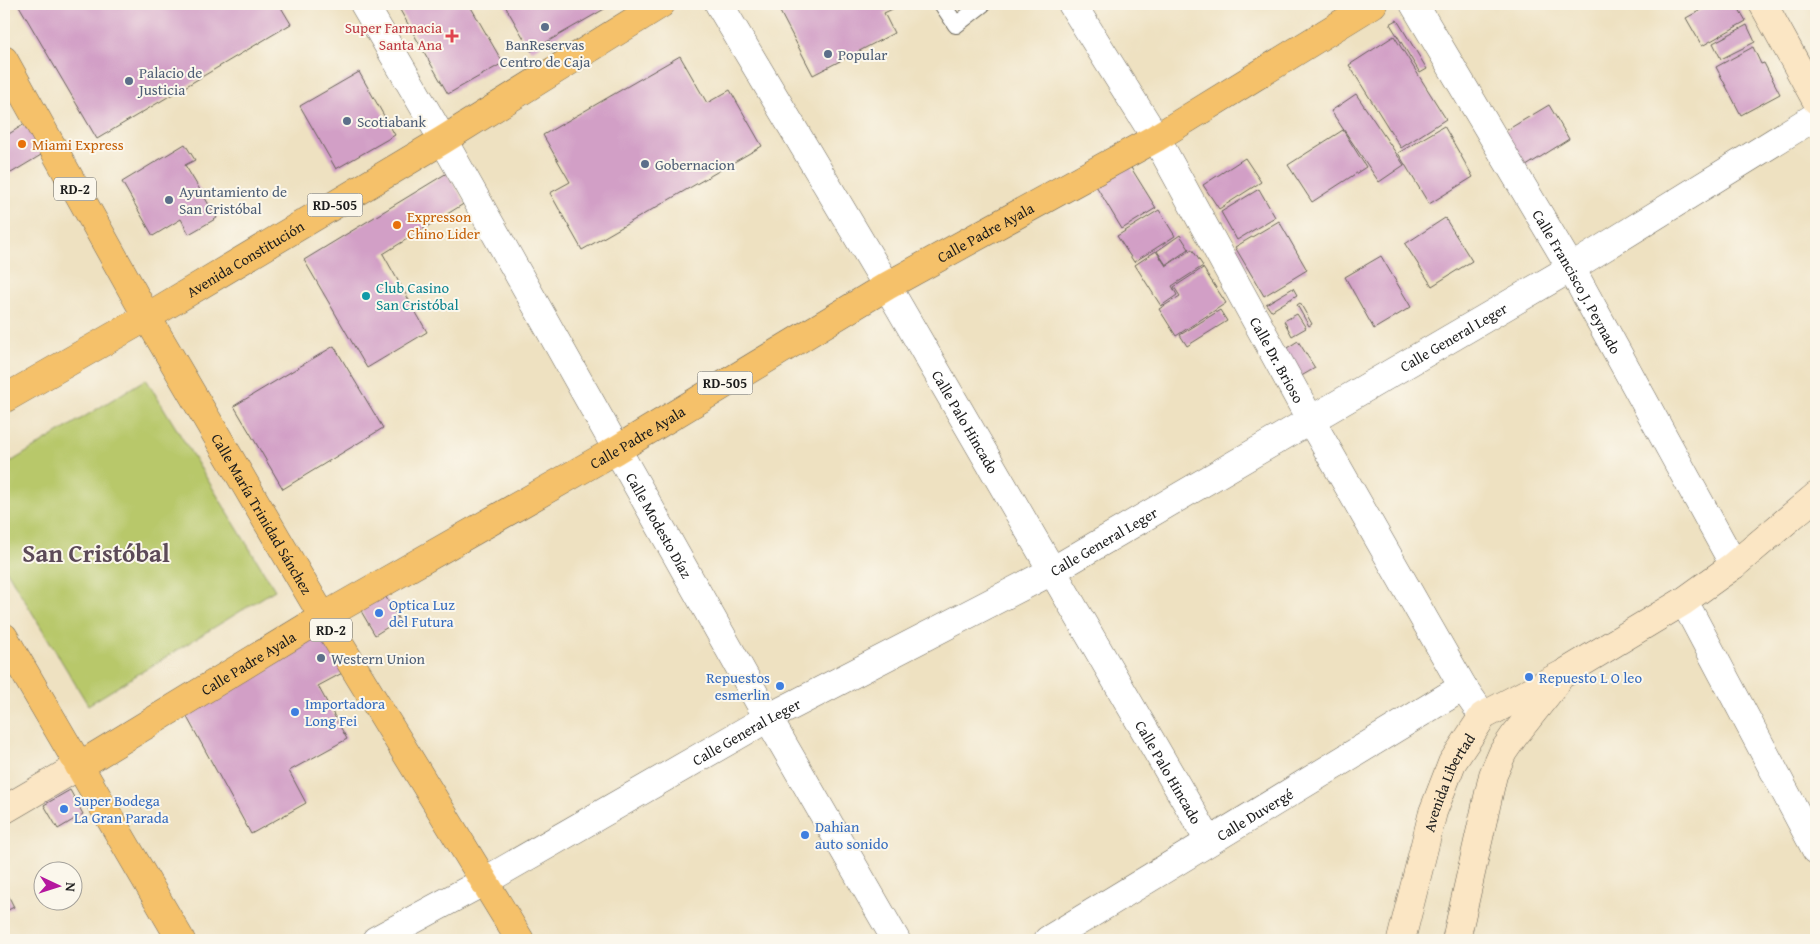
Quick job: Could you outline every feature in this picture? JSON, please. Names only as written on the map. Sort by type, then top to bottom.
[{"type":"main road","name":"Avenida Constitución","points":[[4,399],[147,317],[443,140],[661,4]]},
{"type":"main road","name":"Calle Padre Ayala","points":[[4,810],[323,617],[616,450],[887,286],[1156,138],[1372,4]]},
{"type":"main road","points":[[1763,4],[1816,100]]},
{"type":"main road","name":"RD-2","points":[[4,60],[147,317]]},
{"type":"main road","name":"Calle María Trinidad Sánchez","points":[[147,317],[323,617],[520,940]]},
{"type":"main road","name":"Avenida Libertad","points":[[1401,940],[1433,812],[1452,763],[1483,716],[1563,674],[1684,601],[1734,564],[1816,496]]},
{"type":"main road","points":[[4,637],[181,940]]},
{"type":"main road","name":"Avenida Libertad","points":[[1456,940],[1493,775],[1503,752],[1514,736],[1563,674]]},
{"type":"street","name":"Calle Modesto Díaz","points":[[364,4],[443,140],[768,718],[896,940]]},
{"type":"street","name":"Calle Palo Hincado","points":[[719,4],[887,286],[1209,842]]},
{"type":"street","name":"Calle Dr. Brioso","points":[[1072,4],[1156,138],[1310,419],[1462,687],[1483,716]]},
{"type":"street","name":"Calle Francisco J. Peynado","points":[[1414,4],[1571,268],[1734,564]]},
{"type":"street","name":"Calle General Leger","points":[[376,940],[483,882],[768,718],[1052,571],[1571,268],[1816,116]]},
{"type":"street","points":[[1684,601],[1816,850]]},
{"type":"street","name":"Calle Duvergé","points":[[1048,940],[1462,687]]},
{"type":"lane","points":[[942,4],[956,24],[984,4]]},
{"type":"green space","points":[[146,379],[275,590],[88,705],[4,566],[4,466]]},
{"type":"building","name":"Palacio de Justicia","points":[[18,4],[279,4],[291,24],[97,139]]},
{"type":"building","name":"Super Farmacia Santa Ana","points":[[411,4],[469,4],[503,63],[448,94],[400,10]]},
{"type":"building","name":"BanReservas Centro de Caja","points":[[504,4],[613,4],[531,51]]},
{"type":"building","name":"Popular","points":[[776,4],[903,4],[884,13],[894,33],[813,75]]},
{"type":"building","points":[[1712,4],[1736,4],[1746,21],[1702,46],[1686,18]]},
{"type":"building","points":[[1397,20],[1427,69],[1420,73],[1390,24]]},
{"type":"building","points":[[1747,25],[1755,42],[1721,59],[1713,43]]},
{"type":"building","points":[[1394,36],[1446,119],[1401,148],[1349,65]]},
{"type":"building","points":[[1753,47],[1761,64],[1764,63],[1780,94],[1741,115],[1716,67]]},
{"type":"building","name":"Gobernacion","points":[[680,56],[707,103],[730,90],[762,146],[582,250],[550,193],[570,182],[543,135]]},
{"type":"building","name":"Scotiabank","points":[[359,72],[395,135],[336,169],[300,106]]},
{"type":"building","points":[[1356,94],[1404,165],[1379,182],[1331,111]]},
{"type":"building","points":[[1549,105],[1569,139],[1523,168],[1502,133]]},
{"type":"building","name":"Miami Express","points":[[28,122],[46,152],[11,173],[4,161],[4,137]]},
{"type":"building","points":[[1444,126],[1473,177],[1429,204],[1398,153]]},
{"type":"building","points":[[1343,130],[1366,167],[1312,202],[1288,165]]},
{"type":"building","name":"Ayuntamiento de San Cristóbal","points":[[185,144],[195,160],[185,165],[217,218],[189,234],[181,219],[153,236],[122,182]]},
{"type":"building","points":[[1125,158],[1156,208],[1122,229],[1092,179]]},
{"type":"building","points":[[1245,158],[1261,182],[1219,209],[1203,185]]},
{"type":"building","name":"Club Casino San Cristóbal","points":[[447,173],[465,203],[383,254],[427,332],[367,368],[304,260]]},
{"type":"building","points":[[1259,189],[1275,217],[1237,240],[1221,212]]},
{"type":"building","points":[[1159,210],[1175,236],[1134,262],[1117,236]]},
{"type":"building","points":[[1445,218],[1472,261],[1432,286],[1405,244]]},
{"type":"building","points":[[1279,221],[1307,270],[1264,296],[1235,247]]},
{"type":"building","points":[[1180,235],[1189,249],[1166,265],[1157,251]]},
{"type":"building","points":[[1192,249],[1203,266],[1172,286],[1177,295],[1161,306],[1135,265],[1156,251],[1166,266]]},
{"type":"building","points":[[1381,256],[1411,307],[1374,329],[1345,277]]},
{"type":"building","points":[[1203,268],[1226,303],[1176,336],[1159,309],[1180,296],[1174,287]]},
{"type":"building","points":[[1293,288],[1297,295],[1271,311],[1266,304]]},
{"type":"building","points":[[1300,303],[1312,324],[1309,326],[1297,305]]},
{"type":"building","points":[[1220,310],[1227,321],[1187,346],[1180,335]]},
{"type":"building","points":[[1297,314],[1306,328],[1292,336],[1284,321]]},
{"type":"building","points":[[1298,341],[1315,368],[1298,378],[1282,351]]},
{"type":"building","points":[[334,346],[383,428],[283,489],[234,406]]},
{"type":"building","name":"Optica Luz del Futura","points":[[383,592],[399,620],[375,635],[358,606]]},
{"type":"building","points":[[324,630],[346,671],[318,686],[347,739],[289,771],[306,803],[251,834],[182,708]]},
{"type":"building","name":"Super Bodega La Gran Parada","points":[[70,790],[83,814],[58,829],[44,805]]},
{"type":"building","points":[[4,887],[14,907],[4,912]]},
{"type":"place","name":"BanReservas Centro de Caja","points":[[545,27]]},
{"type":"place","name":"Super Farmacia Santa Ana","points":[[452,36]]},
{"type":"place","name":"Popular","points":[[828,54]]},
{"type":"place","name":"Palacio de Justicia","points":[[129,81]]},
{"type":"place","name":"Scotiabank","points":[[347,121]]},
{"type":"place","name":"Miami Express","points":[[22,144]]},
{"type":"place","name":"Gobernacion","points":[[645,164]]},
{"type":"place","name":"Ayuntamiento de San Cristóbal","points":[[169,200]]},
{"type":"place","name":"Expresson Chino Lider","points":[[397,225]]},
{"type":"place","name":"Club Casino San Cristóbal","points":[[366,296]]},
{"type":"place","name":"Optica Luz del Futura","points":[[379,613]]},
{"type":"place","name":"Western Union","points":[[321,658]]},
{"type":"place","name":"Repuesto L O leo","points":[[1529,677]]},
{"type":"place","name":"Repuestos esmerlin","points":[[780,686]]},
{"type":"place","name":"Importadora Long Fei","points":[[295,712]]},
{"type":"place","name":"Super Bodega La Gran Parada","points":[[64,809]]},
{"type":"place","name":"Dahian auto sonido","points":[[805,835]]},
{"type":"district","name":"San Cristóbal","points":[[96,553]]}]
